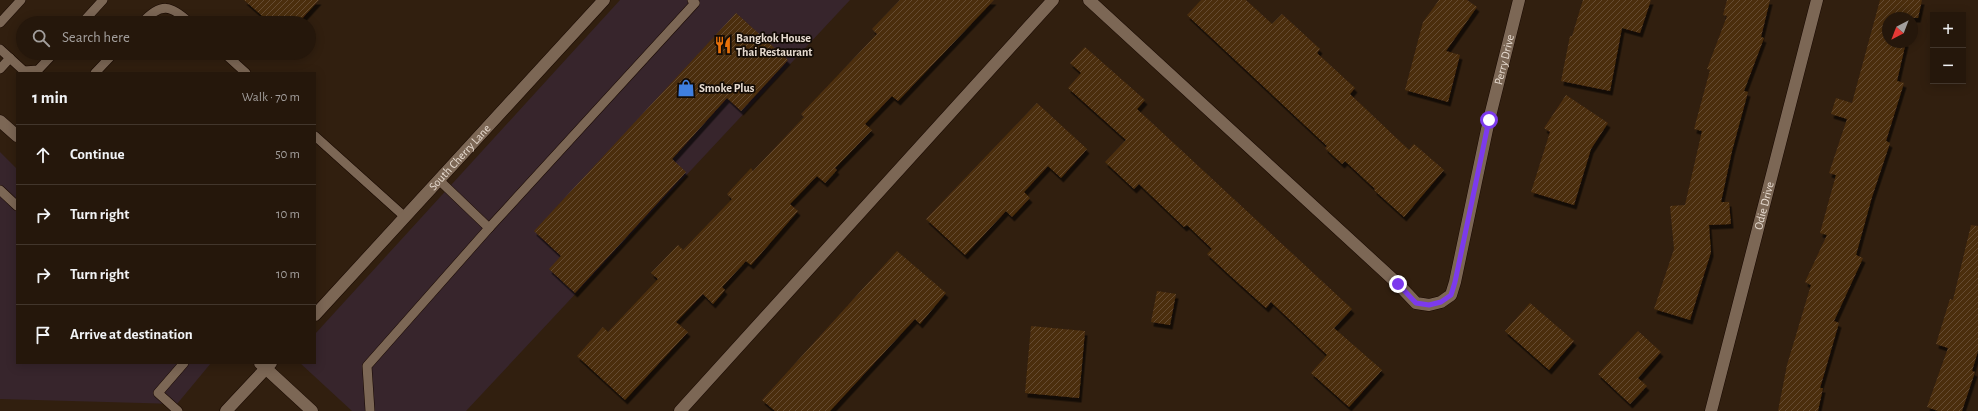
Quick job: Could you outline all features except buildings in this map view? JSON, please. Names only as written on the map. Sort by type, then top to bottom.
[{"type":"street","name":"South Cherry Lane","points":[[316,314],[604,0]]},
{"type":"street","points":[[680,411],[1053,0]]},
{"type":"street","name":"Perry Drive","points":[[1089,0],[1398,284],[1416,303],[1429,305],[1441,302],[1451,295],[1457,274],[1489,120],[1519,0]]},
{"type":"street","name":"Odie Drive","points":[[1711,411],[1817,0]]},
{"type":"street","points":[[0,121],[16,135]]},
{"type":"street","points":[[226,411],[266,365],[312,411]]},
{"type":"lane","points":[[0,23],[21,0]]},
{"type":"lane","points":[[88,16],[103,0]]},
{"type":"lane","points":[[370,411],[367,366],[489,228],[695,1]]},
{"type":"lane","points":[[150,16],[160,8],[165,8],[176,11],[182,16]]},
{"type":"lane","points":[[0,49],[24,71],[40,71],[49,60]]},
{"type":"lane","points":[[0,69],[10,58]]},
{"type":"lane","points":[[96,72],[107,60]]},
{"type":"lane","points":[[232,60],[245,72]]},
{"type":"lane","points":[[316,137],[405,217]]},
{"type":"lane","points":[[439,180],[489,228]]},
{"type":"lane","points":[[0,190],[16,205]]},
{"type":"lane","points":[[178,411],[158,393],[183,364]]},
{"type":"shaded area","points":[[620,0],[850,0],[466,411],[352,411],[301,364],[316,364],[316,333]]},
{"type":"shaded area","points":[[0,152],[16,168],[16,364],[210,364],[177,404],[0,399]]},
{"type":"place","name":"Bangkok House Thai Restaurant","points":[[723,45]]},
{"type":"place","name":"Smoke Plus","points":[[686,88]]},
{"type":"route","points":[[1398,284],[1416,303],[1429,305],[1441,302],[1451,295],[1489,120]]}]
